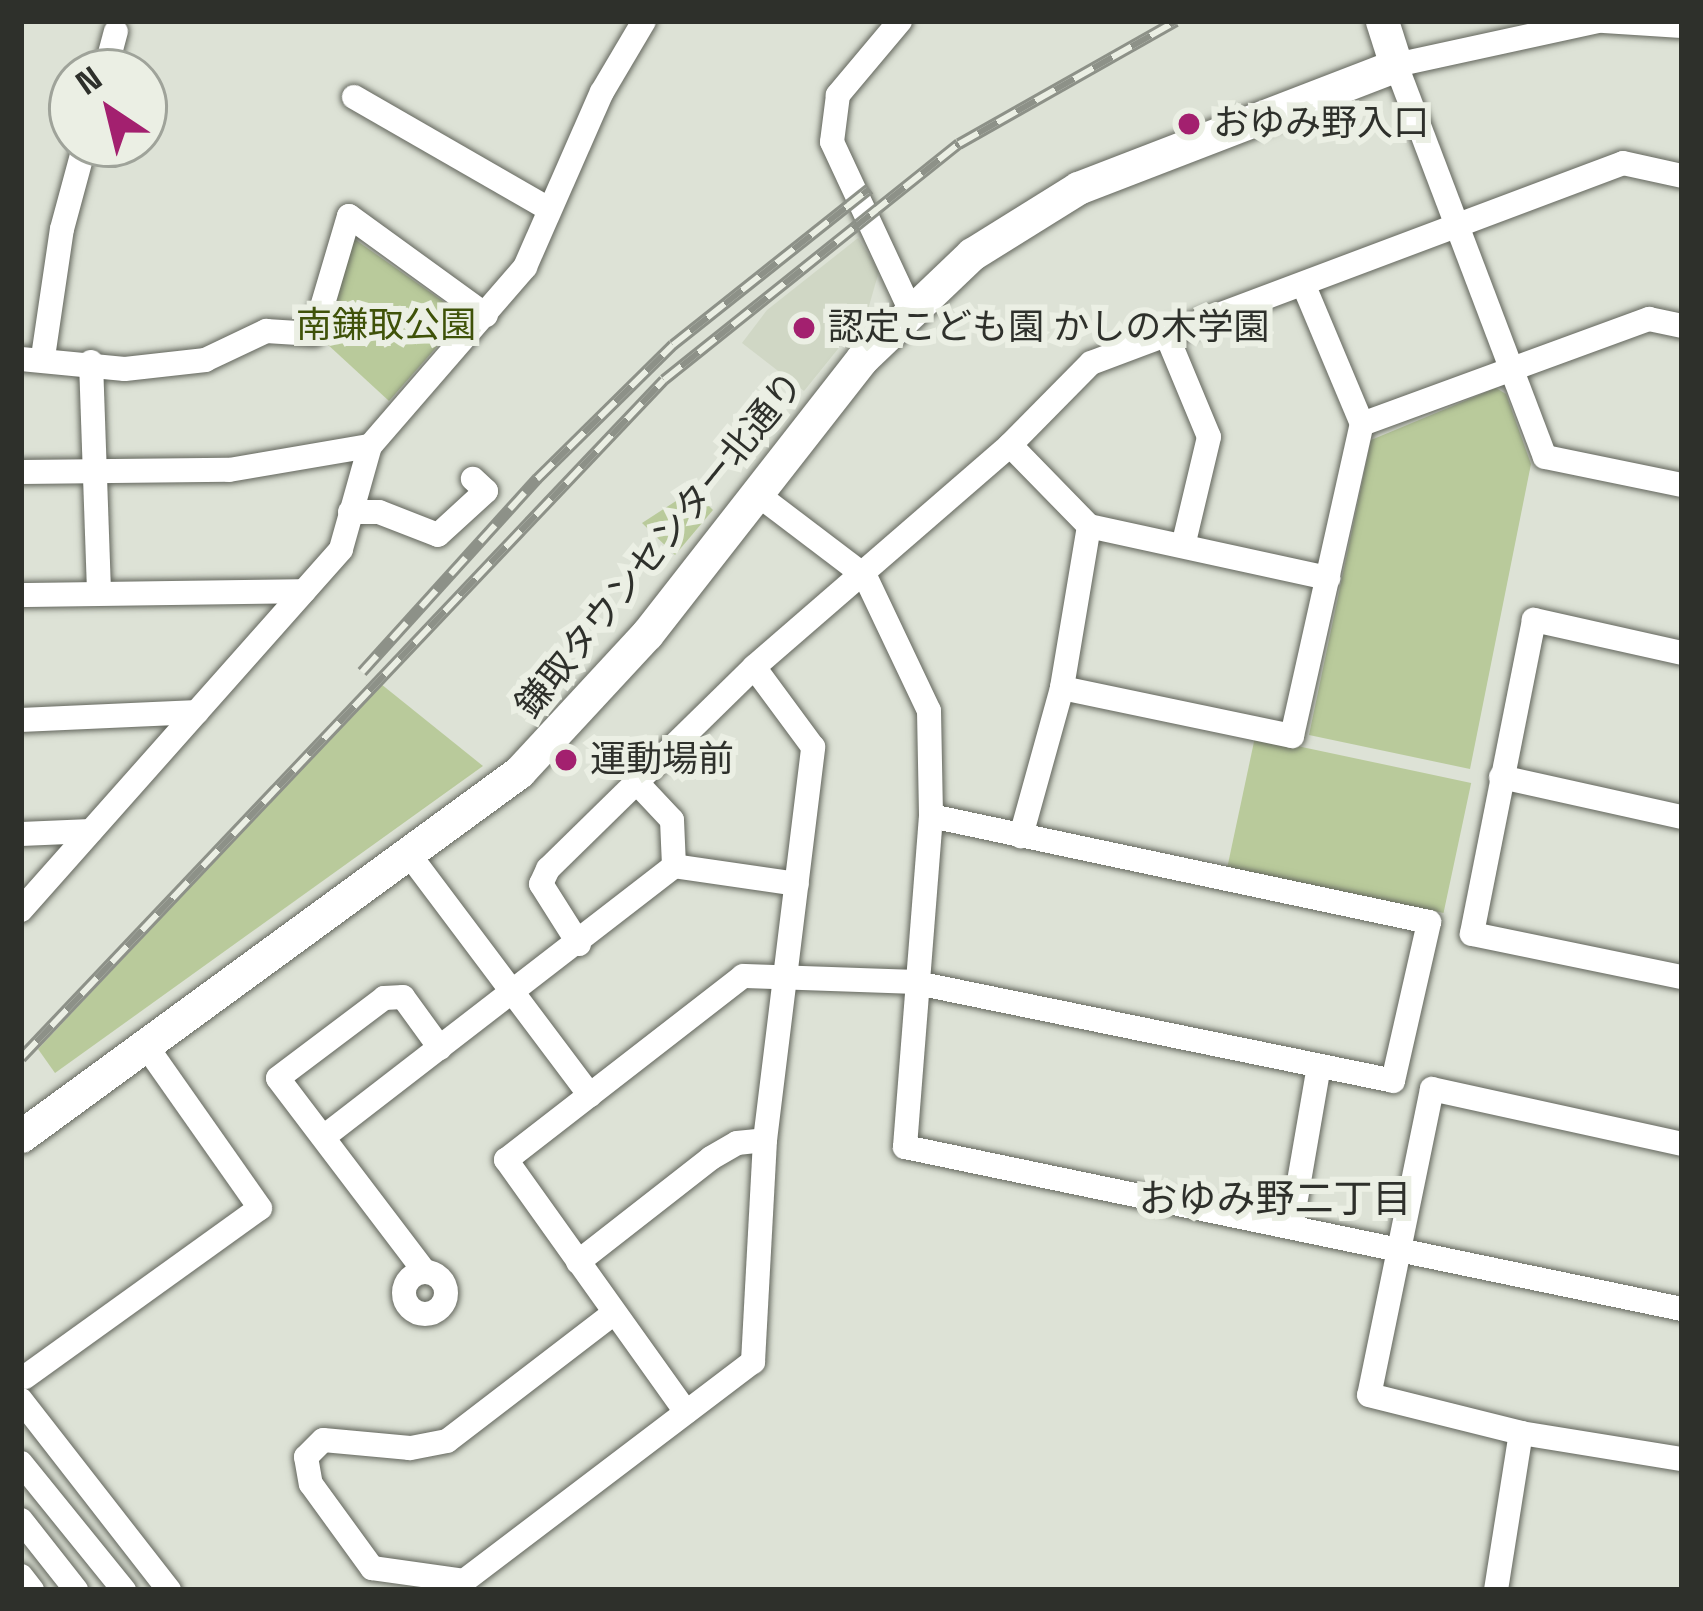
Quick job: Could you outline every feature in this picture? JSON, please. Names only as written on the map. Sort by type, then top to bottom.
[{"type":"main road","points":[[1382,21],[1396,65]]},
{"type":"main road","name":"鎌取タウンセンター北通り","points":[[21,1136],[411,857],[519,772],[598,693],[910,308],[998,235],[1064,195],[1396,65]]},
{"type":"street","points":[[21,910],[340,549],[370,446],[525,267],[547,208],[644,21]]},
{"type":"street","points":[[900,21],[838,95],[832,142],[910,308]]},
{"type":"street","name":"鎌取タウンセンター北通り","points":[[1396,65],[1601,21],[1682,26]]},
{"type":"street","points":[[111,48],[116,31]]},
{"type":"street","points":[[1396,65],[1545,457],[1682,485]]},
{"type":"street","points":[[354,97],[547,208]]},
{"type":"street","points":[[579,944],[541,884],[548,868],[754,667],[865,576],[1010,445],[1091,363],[1623,163],[1682,176]]},
{"type":"street","points":[[79,168],[32,358],[125,370],[185,362],[266,331],[314,334],[349,216],[486,315]]},
{"type":"street","points":[[1062,688],[1292,736],[1362,424],[1304,286]]},
{"type":"street","points":[[1362,424],[1514,374],[1648,319],[1682,326]]},
{"type":"street","points":[[1167,336],[1208,437],[1184,545]]},
{"type":"street","points":[[91,362],[99,593]]},
{"type":"street","points":[[1010,445],[1089,526],[1328,578]]},
{"type":"street","points":[[21,472],[229,470],[370,446]]},
{"type":"street","points":[[350,512],[380,512],[438,535],[486,491],[473,479]]},
{"type":"street","points":[[757,494],[865,576],[929,711],[931,816],[912,982],[905,1147],[1292,1222],[1682,1309]]},
{"type":"street","points":[[1021,836],[1062,688],[1089,526]]},
{"type":"street","points":[[21,595],[304,591]]},
{"type":"street","points":[[1682,653],[1534,620],[1472,934],[1682,976]]},
{"type":"street","points":[[614,1313],[447,1441],[410,1448],[323,1440],[306,1457],[311,1484],[373,1568],[464,1581],[752,1362],[765,1140],[813,748],[754,667]]},
{"type":"street","points":[[21,720],[197,712]]},
{"type":"street","points":[[1501,777],[1682,818]]},
{"type":"street","points":[[639,784],[672,820],[674,866]]},
{"type":"street","points":[[686,1412],[506,1160],[743,976],[783,972],[912,982],[1393,1081],[1429,922],[931,816]]},
{"type":"street","points":[[21,834],[91,831]]},
{"type":"street","points":[[411,857],[590,1095]]},
{"type":"street","points":[[325,1136],[674,866],[797,884]]},
{"type":"street","points":[[425,1271],[278,1078],[383,998],[403,997],[440,1048]]},
{"type":"street","points":[[147,1048],[260,1208],[23,1389],[169,1590]]},
{"type":"street","points":[[1292,1222],[1319,1066]]},
{"type":"street","points":[[1682,1144],[1432,1089],[1369,1396],[1521,1433],[1682,1459]]},
{"type":"street","points":[[578,1262],[711,1158],[765,1140]]},
{"type":"street","points":[[1496,1590],[1521,1433]]},
{"type":"street","points":[[21,1463],[124,1590]]},
{"type":"street","points":[[21,1520],[76,1590]]},
{"type":"street","points":[[21,1576],[32,1590]]},
{"type":"shaded area","name":"認定こども園 かしの木学園","points":[[858,238],[879,271],[867,313],[804,391],[742,343],[767,310]]},
{"type":"green space","name":"南鎌取公園","points":[[353,238],[464,316],[389,401],[326,343]]},
{"type":"green space","points":[[1496,388],[1506,394],[1531,464],[1470,769],[1309,735],[1371,440]]},
{"type":"green space","points":[[693,490],[713,510],[675,555],[642,523]]},
{"type":"green space","points":[[381,684],[483,766],[55,1073],[38,1049]]},
{"type":"green space","points":[[1255,737],[1471,783],[1444,913],[1227,867]]},
{"type":"railway","points":[[21,1058],[664,380],[959,144],[1176,21]]},
{"type":"railway","points":[[362,672],[537,479],[673,345],[869,189]]},
{"type":"place","name":"おゆみ野入口","points":[[1189,124]]},
{"type":"place","name":"認定こども園 かしの木学園","points":[[804,328]]},
{"type":"place","name":"運動場前","points":[[566,760]]},
{"type":"district","name":"おゆみ野二丁目","points":[[1275,1199]]}]
